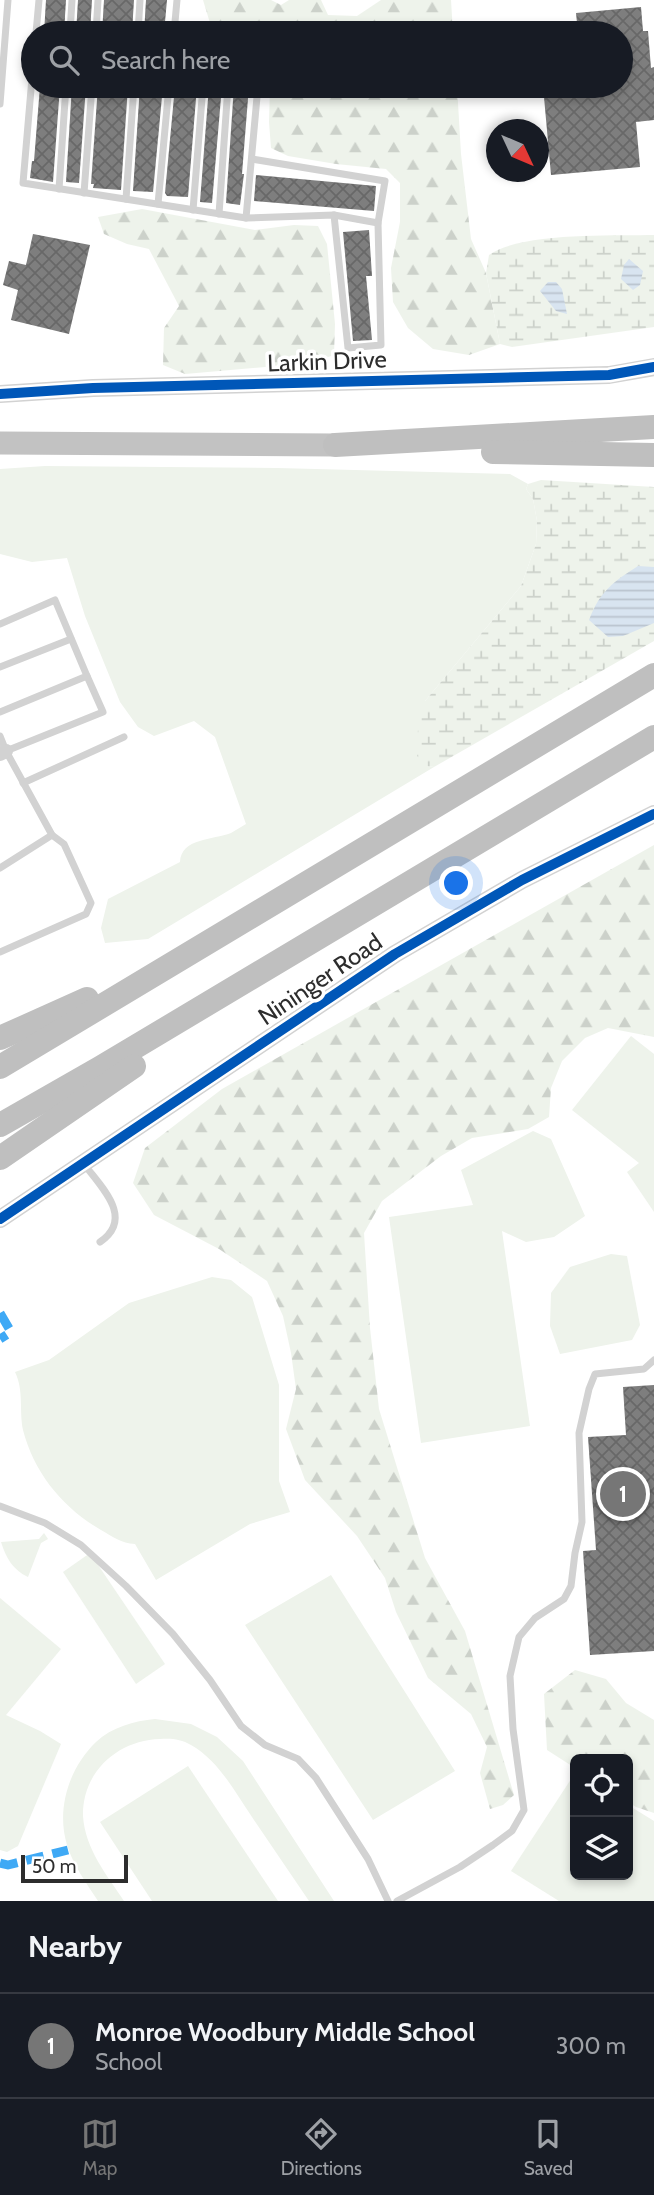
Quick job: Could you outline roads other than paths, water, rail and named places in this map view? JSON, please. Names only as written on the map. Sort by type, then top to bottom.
[{"type":"highway","points":[[335,445],[654,427]]},
{"type":"highway","points":[[0,443],[335,445],[483,452],[654,454]]},
{"type":"highway","points":[[0,1067],[654,675]]},
{"type":"highway","points":[[0,1125],[654,737]]},
{"type":"highway","points":[[0,1038],[78,1004],[177,948],[302,887]]},
{"type":"highway","points":[[0,1158],[201,1021],[276,963]]},
{"type":"street","name":"Larkin Drive","points":[[0,394],[93,388],[609,375],[654,367]]},
{"type":"street","name":"Nininger Road","points":[[0,1219],[297,1018],[439,927],[522,880],[654,814]]},
{"type":"street","name":"Nininger Road","points":[[0,1227],[25,1204]]},
{"type":"lane","points":[[0,104],[8,0]]},
{"type":"lane","points":[[37,21],[39,0]]},
{"type":"lane","points":[[71,21],[72,0]]},
{"type":"lane","points":[[97,21],[98,0]]},
{"type":"lane","points":[[139,21],[140,0]]},
{"type":"lane","points":[[175,21],[177,0]]},
{"type":"lane","points":[[30,98],[23,183],[247,218],[334,215],[378,223]]},
{"type":"lane","points":[[59,189],[65,98]]},
{"type":"lane","points":[[84,192],[91,98]]},
{"type":"lane","points":[[126,199],[133,98]]},
{"type":"lane","points":[[159,204],[168,98]]},
{"type":"lane","points":[[193,210],[202,98]]},
{"type":"lane","points":[[219,214],[227,98]]},
{"type":"lane","points":[[247,218],[257,98]]},
{"type":"lane","points":[[251,159],[385,181],[378,223],[382,345],[348,348],[334,215]]},
{"type":"lane","points":[[0,624],[54,600],[103,712],[3,753]]},
{"type":"lane","points":[[0,667],[71,639]]},
{"type":"lane","points":[[0,712],[87,676]]},
{"type":"lane","points":[[0,736],[3,753],[52,835],[64,844],[91,903],[86,914],[0,952]]},
{"type":"lane","points":[[23,783],[124,737]]},
{"type":"lane","points":[[0,867],[52,835]]},
{"type":"lane","points":[[83,1164],[116,1213],[113,1230],[100,1242]]},
{"type":"lane","points":[[397,1901],[460,1867],[493,1845],[512,1831],[524,1810],[513,1729],[510,1676],[519,1637],[535,1618],[564,1599],[571,1586],[582,1522],[579,1433],[589,1390],[595,1374],[644,1369],[654,1360]]},
{"type":"lane","points":[[0,1506],[45,1524],[81,1545],[173,1634],[210,1680],[241,1726],[265,1745],[299,1759],[316,1778],[368,1859],[388,1901]]},
{"type":"place","name":"Monroe Woodbury Middle School","points":[[623,1494]]}]
